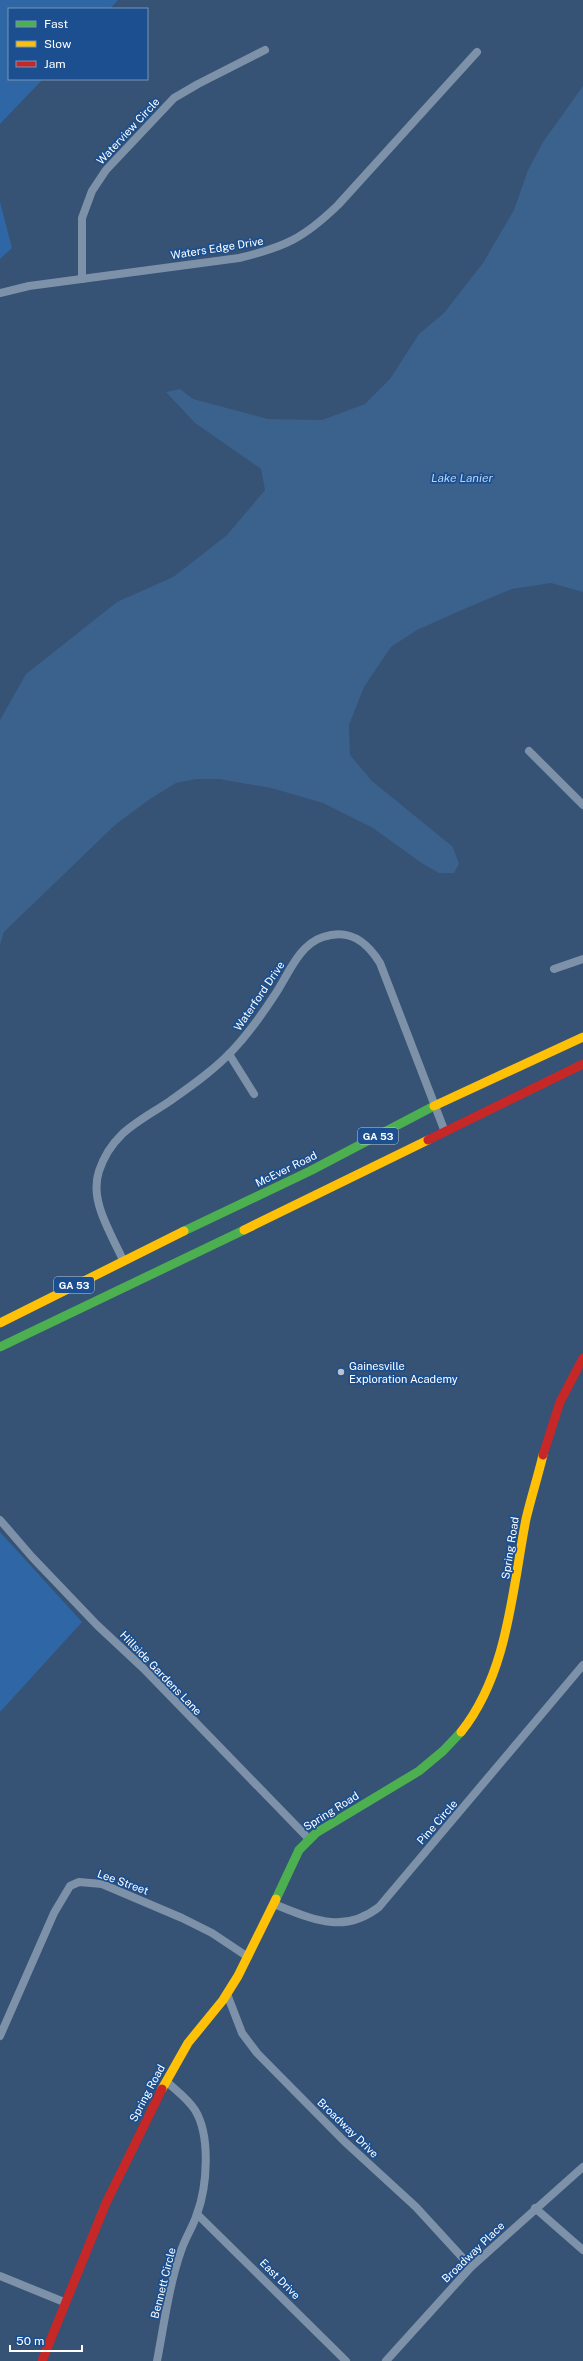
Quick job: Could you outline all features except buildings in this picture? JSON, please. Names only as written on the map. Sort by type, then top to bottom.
[{"type":"main road","name":"McEver Road","points":[[0,1323],[123,1260],[310,1171],[434,1106],[583,1037]]},
{"type":"main road","name":"GA 53","points":[[0,1347],[583,1064]]},
{"type":"main road","name":"Spring Road","points":[[42,2361],[64,2302],[134,2144],[184,2050],[227,1994],[248,1957],[299,1850],[308,1838],[431,1763],[452,1743],[473,1715],[492,1679],[503,1639],[516,1585],[527,1516],[558,1402],[583,1358]]},
{"type":"street","name":"Waterview Circle","points":[[82,279],[82,218],[92,191],[106,170],[174,98],[198,84],[266,50]]},
{"type":"street","name":"Waters Edge Drive","points":[[0,293],[82,279],[239,258],[272,250],[292,242],[315,228],[338,205],[477,52]]},
{"type":"street","points":[[529,751],[583,805]]},
{"type":"street","name":"Waterford Drive","points":[[123,1260],[101,1213],[97,1190],[99,1171],[110,1148],[122,1133],[170,1101],[229,1054],[254,1026],[303,951],[322,937],[336,933],[349,935],[360,939],[371,949],[380,963],[445,1132]]},
{"type":"street","points":[[554,969],[583,959]]},
{"type":"street","points":[[229,1054],[254,1094]]},
{"type":"street","name":"Hillside Gardens Lane","points":[[0,1520],[81,1608],[143,1668],[308,1838]]},
{"type":"street","name":"Pine Circle","points":[[274,1904],[322,1921],[339,1923],[353,1922],[366,1917],[379,1907],[583,1666]]},
{"type":"street","name":"Lee Street","points":[[0,2036],[54,1913],[70,1886],[79,1882],[102,1884],[182,1918],[212,1933],[248,1957]]},
{"type":"street","name":"Broadway Drive","points":[[227,1994],[242,2033],[257,2053],[344,2140],[416,2207],[471,2267]]},
{"type":"street","name":"Bennett Circle","points":[[157,2361],[181,2251],[197,2214],[204,2178],[204,2138],[196,2111],[167,2082]]},
{"type":"street","name":"Broadway Place","points":[[386,2361],[471,2267],[535,2208],[583,2167]]},
{"type":"street","points":[[535,2208],[583,2250]]},
{"type":"street","name":"East Drive","points":[[197,2214],[346,2361]]},
{"type":"street","points":[[0,2276],[64,2302]]},
{"type":"shaded area","points":[[0,0],[118,0],[111,8],[8,8],[8,80],[42,80],[0,124]]},
{"type":"shaded area","points":[[0,202],[12,248],[0,259]]},
{"type":"shaded area","points":[[0,1532],[82,1622],[0,1712]]},
{"type":"water","name":"Lake Lanier","points":[[583,86],[583,592],[551,583],[512,589],[417,630],[391,647],[364,687],[349,725],[350,755],[372,781],[453,847],[459,864],[454,873],[439,873],[420,862],[373,828],[323,803],[271,788],[219,779],[197,779],[176,783],[150,799],[115,825],[4,932],[0,945],[0,720],[26,674],[117,602],[173,577],[190,564],[227,535],[265,490],[261,469],[195,423],[166,392],[180,389],[193,399],[268,419],[322,420],[365,404],[390,379],[419,334],[444,313],[483,263],[514,210],[528,170],[543,142]]},
{"type":"traffic: fast","points":[[184,1231],[310,1171],[434,1106]]},
{"type":"traffic: fast","points":[[0,1347],[244,1230]]},
{"type":"traffic: fast","points":[[276,1899],[299,1850],[316,1833],[419,1771],[443,1751],[461,1732]]},
{"type":"traffic: slow","points":[[434,1106],[583,1037]]},
{"type":"traffic: slow","points":[[244,1230],[428,1140]]},
{"type":"traffic: slow","points":[[0,1323],[184,1231]]},
{"type":"traffic: slow","points":[[461,1732],[477,1709],[499,1658],[512,1602],[526,1519],[543,1455]]},
{"type":"traffic: slow","points":[[162,2089],[188,2043],[223,2000],[238,1976],[276,1899]]},
{"type":"traffic: jam","points":[[428,1140],[583,1064]]},
{"type":"traffic: jam","points":[[543,1455],[560,1402],[583,1358]]},
{"type":"traffic: jam","points":[[42,2361],[106,2203],[162,2089]]},
{"type":"place","name":"Gainesville Exploration Academy","points":[[341,1372]]}]
